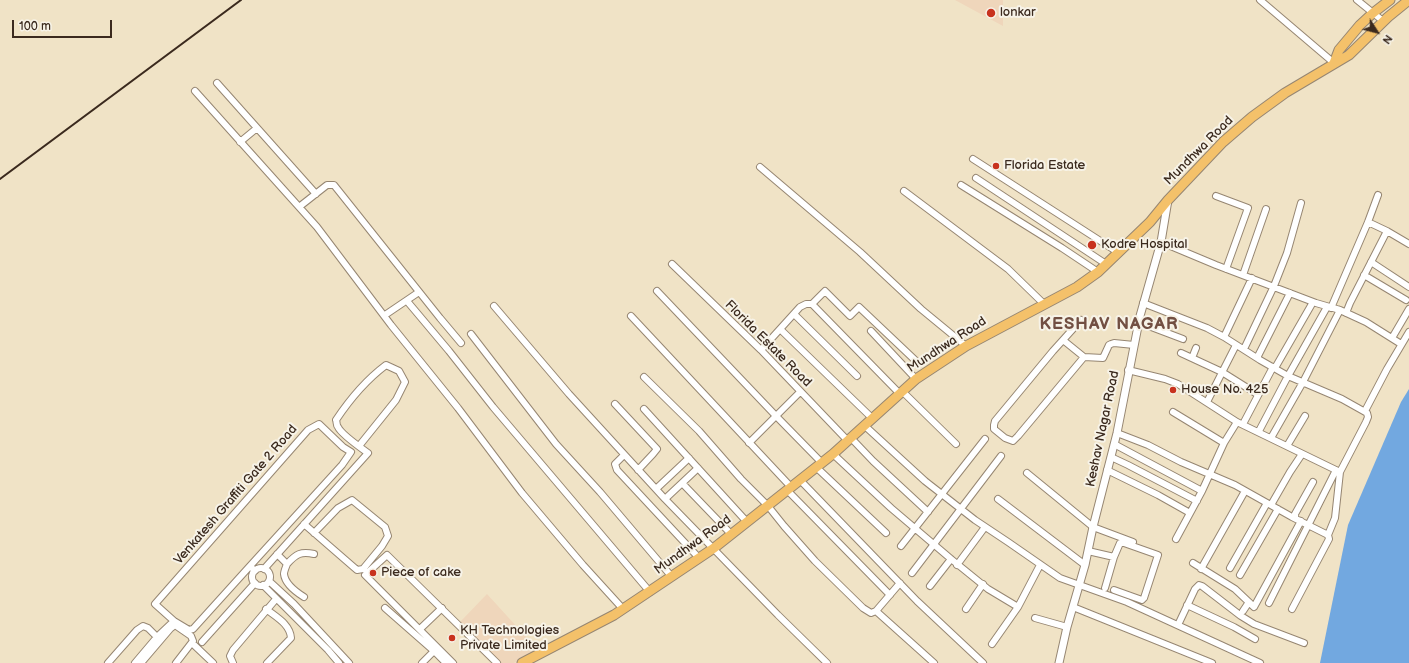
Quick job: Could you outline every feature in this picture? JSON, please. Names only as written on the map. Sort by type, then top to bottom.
[{"type":"main road","points":[[1334,63],[1339,50],[1360,25],[1390,0]]},
{"type":"main road","name":"Mundhwa Road","points":[[525,662],[623,609],[714,548],[833,454],[916,379],[966,346],[1077,287],[1098,272],[1150,222],[1168,200],[1223,142],[1252,117],[1285,93],[1349,55],[1384,21],[1409,0]]},
{"type":"street","points":[[1260,0],[1334,63]]},
{"type":"street","points":[[1357,0],[1384,21]]},
{"type":"street","points":[[217,83],[316,194]]},
{"type":"street","points":[[195,91],[317,227],[522,493],[623,609]]},
{"type":"street","points":[[240,142],[258,128]]},
{"type":"street","points":[[973,159],[1118,253]]},
{"type":"street","points":[[760,167],[860,252],[921,309],[966,346]]},
{"type":"street","points":[[976,178],[1106,264]]},
{"type":"street","points":[[299,207],[327,185],[334,185],[461,343]]},
{"type":"street","points":[[961,185],[1098,272]]},
{"type":"street","points":[[904,190],[1008,269],[1044,304]]},
{"type":"street","points":[[1258,431],[1288,376],[1329,307],[1368,222],[1378,195]]},
{"type":"street","points":[[1216,196],[1248,208],[1226,269]]},
{"type":"street","name":"Keshav Nagar Road","points":[[1059,663],[1067,627],[1085,565],[1117,433],[1138,322],[1161,242],[1168,200]]},
{"type":"street","points":[[1244,349],[1274,286],[1287,253],[1300,204]]},
{"type":"street","points":[[1243,275],[1266,209]]},
{"type":"street","points":[[1368,222],[1409,244]]},
{"type":"street","points":[[1271,438],[1364,276],[1387,231]]},
{"type":"street","points":[[1161,242],[1226,269],[1343,312],[1366,322],[1401,344]]},
{"type":"street","points":[[1371,262],[1409,287]]},
{"type":"street","name":"Florida Estate Road","points":[[672,264],[761,350],[800,392],[849,440],[873,460],[928,512]]},
{"type":"street","points":[[1364,276],[1406,300]]},
{"type":"street","points":[[1224,337],[1252,278]]},
{"type":"street","points":[[657,291],[776,416],[819,465],[886,533]]},
{"type":"street","points":[[385,316],[419,292]]},
{"type":"street","points":[[812,304],[824,292],[850,316],[859,307],[916,361]]},
{"type":"street","points":[[1257,358],[1290,293]]},
{"type":"street","points":[[407,301],[493,407],[650,592]]},
{"type":"street","points":[[1176,539],[1202,491],[1224,443],[1240,423],[1314,302]]},
{"type":"street","points":[[1143,303],[1207,328],[1288,376],[1366,411]]},
{"type":"street","points":[[761,350],[800,308],[806,304],[812,304],[956,444]]},
{"type":"street","points":[[494,306],[569,394],[665,499],[714,548],[778,616],[827,663]]},
{"type":"street","points":[[1392,338],[1409,310]]},
{"type":"street","points":[[794,314],[857,376]]},
{"type":"street","points":[[631,316],[749,443],[789,489],[890,595]]},
{"type":"street","points":[[1081,320],[995,421],[994,429],[1005,438],[1013,441],[1084,357]]},
{"type":"street","points":[[1138,322],[1183,339]]},
{"type":"street","points":[[780,329],[873,419]]},
{"type":"street","points":[[871,331],[916,379]]},
{"type":"street","points":[[1269,603],[1338,471],[1366,422],[1368,417],[1366,411],[1401,344],[1409,332]]},
{"type":"street","points":[[471,334],[556,444],[600,492],[672,577]]},
{"type":"street","points":[[1063,340],[1084,357],[1103,358],[1109,345],[1114,343],[1134,345]]},
{"type":"street","points":[[1207,402],[1236,345]]},
{"type":"street","points":[[1192,358],[1196,348]]},
{"type":"street","points":[[1181,353],[1222,372],[1257,394]]},
{"type":"street","points":[[255,571],[264,569],[368,453],[359,446],[338,427],[336,420],[353,396],[372,375],[386,365],[398,371],[405,382],[396,400],[359,446]]},
{"type":"street","points":[[1128,370],[1165,379],[1178,384],[1240,423],[1338,471]]},
{"type":"street","points":[[644,377],[699,431],[741,479],[768,506],[815,561],[863,608],[871,613],[876,611],[900,583]]},
{"type":"street","points":[[749,443],[800,392]]},
{"type":"street","points":[[615,404],[657,449],[638,470]]},
{"type":"street","points":[[644,410],[747,522]]},
{"type":"street","points":[[1173,412],[1224,443]]},
{"type":"street","points":[[1287,446],[1305,416]]},
{"type":"street","name":"Venkatesh Graffiti Gate 2 Road","points":[[319,424],[343,447],[352,452],[342,465],[193,629],[189,630],[174,621],[155,604],[308,430],[319,424]]},
{"type":"street","points":[[865,426],[925,481],[961,510],[1060,578],[1127,602],[1260,663]]},
{"type":"street","points":[[1117,433],[1148,445],[1187,464],[1210,473],[1298,520],[1328,534]]},
{"type":"street","points":[[901,546],[985,439]]},
{"type":"street","points":[[1114,444],[1202,491]]},
{"type":"street","points":[[624,454],[615,464],[617,470],[699,558]]},
{"type":"street","points":[[833,454],[950,560],[1018,607]]},
{"type":"street","points":[[1230,568],[1269,504],[1302,454]]},
{"type":"street","points":[[912,573],[935,545],[1001,456]]},
{"type":"street","points":[[1111,457],[1196,501]]},
{"type":"street","points":[[656,489],[689,458]]},
{"type":"street","points":[[665,499],[698,468]]},
{"type":"street","points":[[1107,470],[1158,495],[1190,513]]},
{"type":"street","points":[[1292,609],[1329,539],[1328,534],[1335,518],[1338,471]]},
{"type":"street","points":[[1027,473],[1093,527],[1133,542]]},
{"type":"street","points":[[800,480],[917,601],[983,663]]},
{"type":"street","points":[[1298,520],[1295,514],[1313,482]]},
{"type":"street","points":[[682,483],[731,534]]},
{"type":"street","points":[[1201,569],[1245,491]]},
{"type":"street","points":[[998,499],[1085,565]]},
{"type":"street","points":[[304,524],[314,533],[357,570],[363,568],[382,546],[388,536],[385,527],[352,500],[338,508],[314,533]]},
{"type":"street","points":[[1240,575],[1278,509]]},
{"type":"street","points":[[1193,563],[1235,589],[1254,607],[1298,520]]},
{"type":"street","points":[[957,565],[985,527]]},
{"type":"street","points":[[1105,588],[1114,557],[1120,543],[1124,543],[1158,555],[1144,598],[1142,600],[1114,590]]},
{"type":"street","points":[[1088,551],[1114,557]]},
{"type":"street","points":[[304,597],[289,585],[284,575],[287,564],[293,557],[305,552],[314,554]]},
{"type":"street","points":[[277,554],[287,564]]},
{"type":"street","points":[[453,663],[365,575],[387,554],[497,663]]},
{"type":"street","points":[[930,586],[950,560]]},
{"type":"street","points":[[1277,564],[1286,569]]},
{"type":"street","points":[[992,644],[1018,607],[1040,565]]},
{"type":"street","points":[[250,566],[255,571]]},
{"type":"street","points":[[263,585],[269,581],[270,575],[264,569]]},
{"type":"street","points":[[255,571],[253,578],[255,583]]},
{"type":"street","points":[[269,581],[294,604],[350,663]]},
{"type":"street","points":[[255,583],[263,585],[339,663]]},
{"type":"street","points":[[202,642],[255,583]]},
{"type":"street","points":[[966,609],[983,584]]},
{"type":"street","points":[[1178,625],[1197,586],[1199,585],[1254,624],[1304,643]]},
{"type":"street","points":[[233,663],[230,656],[233,650],[276,598]]},
{"type":"street","points":[[1243,611],[1249,602]]},
{"type":"street","points":[[1188,605],[1255,639]]},
{"type":"street","points":[[1073,606],[1212,663]]},
{"type":"street","points":[[385,608],[446,663]]},
{"type":"street","points":[[420,629],[442,608]]},
{"type":"street","points":[[266,609],[288,626],[291,638],[267,663]]},
{"type":"street","points":[[876,611],[934,663]]},
{"type":"street","points":[[1035,618],[1067,627]]},
{"type":"street","points":[[135,663],[157,637],[174,621]]},
{"type":"street","points":[[141,663],[170,629],[176,625],[193,638],[192,643],[176,663]]},
{"type":"street","points":[[108,663],[136,630],[143,626],[148,628],[157,637]]},
{"type":"street","points":[[192,643],[213,663]]},
{"type":"street","points":[[422,663],[434,651]]},
{"type":"shaded area","name":"lonkar","points":[[955,0],[1003,0],[1003,26]]},
{"type":"shaded area","points":[[487,594],[538,650],[514,663],[499,663],[460,622]]},
{"type":"water","points":[[1409,389],[1409,663],[1320,663],[1348,525],[1401,402]]},
{"type":"railway","points":[[0,179],[241,0]]},
{"type":"place","name":"lonkar","points":[[991,13]]},
{"type":"place","name":"Florida Estate","points":[[996,166]]},
{"type":"place","name":"Kodre Hospital","points":[[1092,245]]},
{"type":"place","name":"House No. 425","points":[[1173,390]]},
{"type":"place","name":"Piece of cake","points":[[373,573]]},
{"type":"place","name":"KH Technologies Private Limited","points":[[452,638]]},
{"type":"district","name":"KESHAV NAGAR","points":[[1109,325]]}]
